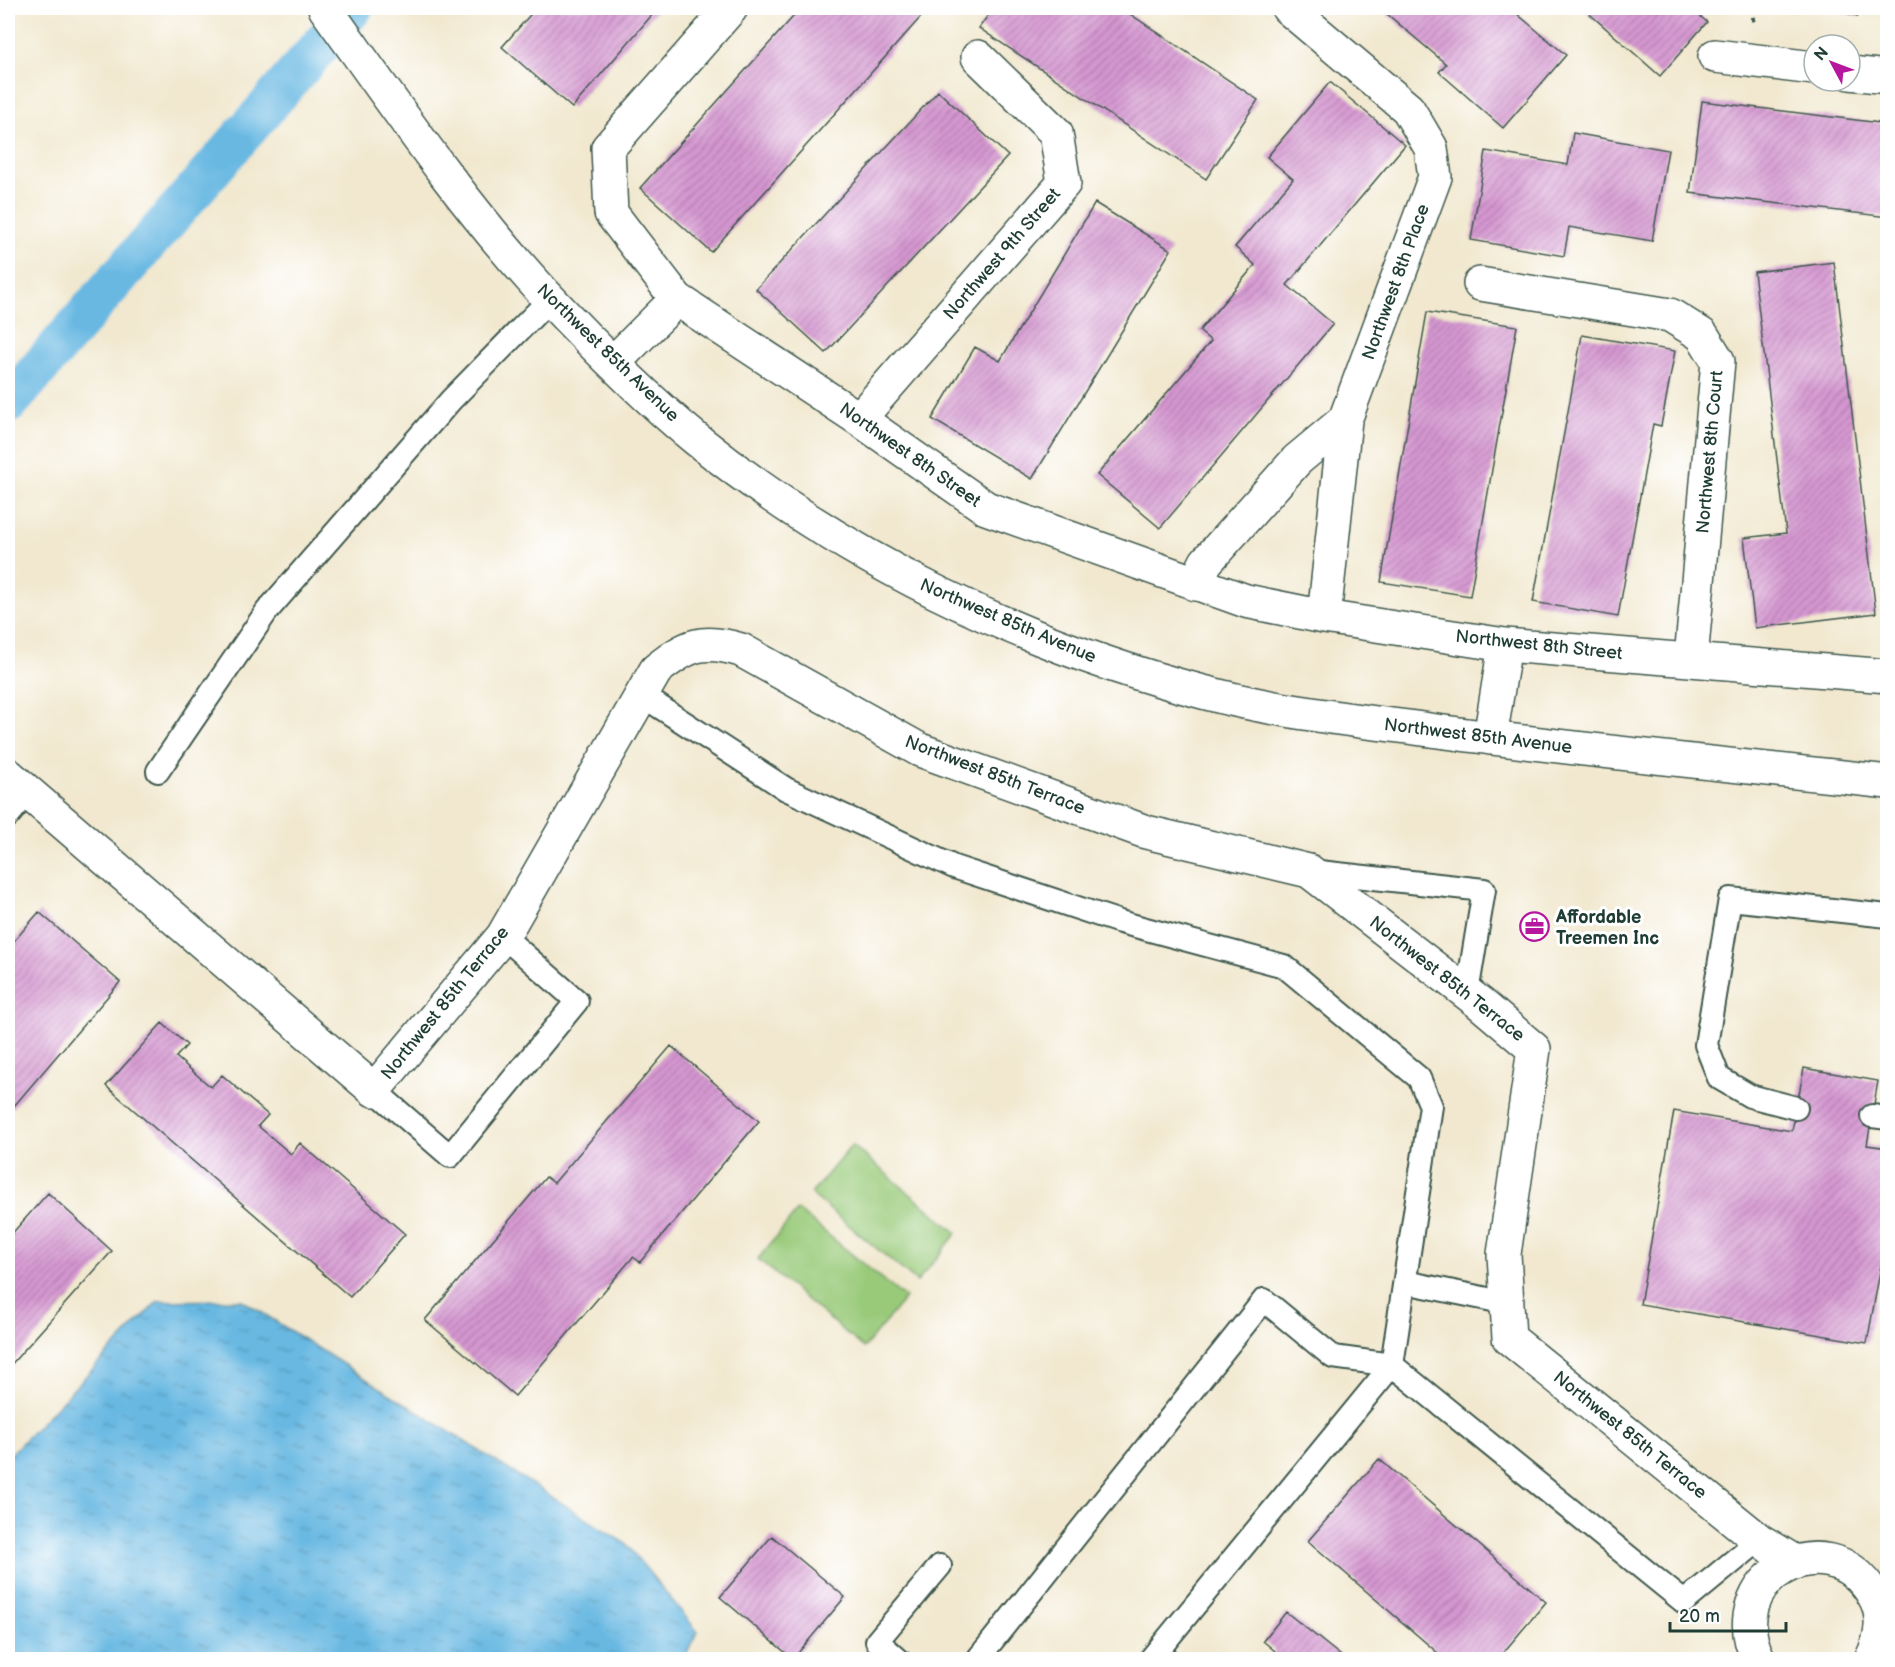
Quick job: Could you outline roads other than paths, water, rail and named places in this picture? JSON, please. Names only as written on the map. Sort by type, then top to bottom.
[{"type":"street","name":"Northwest 85th Avenue","points":[[325,8],[409,126],[481,219],[550,298],[613,363],[695,438],[795,510],[875,560],[985,615],[1112,665],[1206,693],[1300,712],[1490,738],[1887,782]]},
{"type":"street","name":"Northwest 8th Street","points":[[731,8],[608,148],[611,213],[677,299],[859,419],[986,508],[1246,601],[1324,617],[1505,645],[1887,676]]},
{"type":"street","name":"Northwest 8th Place","points":[[1288,8],[1408,109],[1431,148],[1435,177],[1345,420],[1324,617]]},
{"type":"street","points":[[1715,56],[1802,67]]},
{"type":"street","name":"Northwest 9th Street","points":[[859,419],[1064,183],[1056,133],[978,57]]},
{"type":"street","points":[[1862,74],[1887,77]]},
{"type":"street","name":"Northwest 8th Court","points":[[1480,284],[1670,315],[1702,335],[1718,361],[1691,659]]},
{"type":"street","points":[[613,363],[677,299]]},
{"type":"street","points":[[1196,584],[1206,562],[1297,460],[1345,420]]},
{"type":"street","name":"Northwest 85th Terrace","points":[[14,794],[374,1090],[503,936],[656,670],[680,650],[716,642],[741,650],[920,750],[1146,832],[1309,871],[1467,993],[1534,1049],[1504,1254],[1509,1338],[1759,1540],[1795,1562]]},
{"type":"street","points":[[1490,738],[1505,645]]},
{"type":"street","points":[[1759,1659],[1752,1647],[1749,1626],[1752,1605],[1762,1586],[1777,1571],[1795,1562],[1815,1559],[1834,1561],[1852,1569],[1882,1599],[1881,1632],[1871,1659]]},
{"type":"lane","points":[[158,771],[267,611],[451,400],[550,298]]},
{"type":"lane","points":[[643,696],[786,789],[954,867],[1120,922],[1284,966],[1419,1078],[1431,1106],[1392,1365],[1150,1659]]},
{"type":"lane","points":[[1309,871],[1484,890],[1467,993]]},
{"type":"lane","points":[[1796,1108],[1750,1095],[1719,1078],[1706,1045],[1730,898],[1887,916]]},
{"type":"lane","points":[[374,1090],[450,1156],[577,1001],[503,936]]},
{"type":"lane","points":[[1405,1282],[1507,1303]]},
{"type":"lane","points":[[977,1659],[1263,1300],[1333,1357],[1392,1365],[1684,1602],[1759,1540]]},
{"type":"lane","points":[[899,1659],[877,1641],[940,1566]]},
{"type":"water","points":[[242,1300],[626,1544],[698,1632],[684,1659],[8,1659],[8,1457],[158,1301]]},
{"type":"waterway","points":[[8,404],[353,8]]},
{"type":"place","name":"Affordable Treemen Inc","points":[[1535,927]]}]
